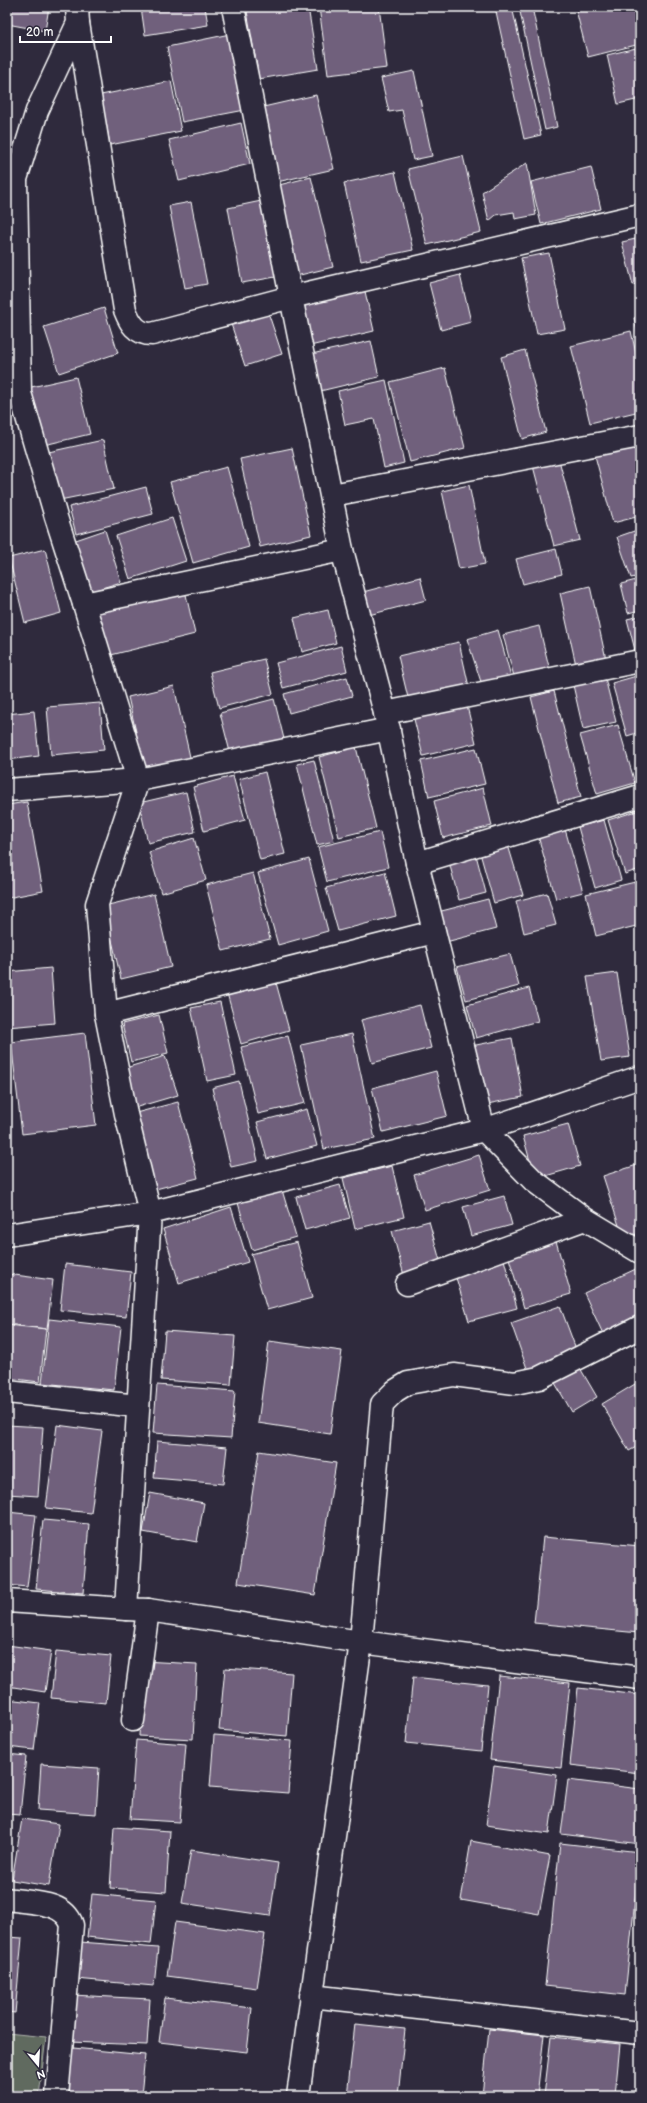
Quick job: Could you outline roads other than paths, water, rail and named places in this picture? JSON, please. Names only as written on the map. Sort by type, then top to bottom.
[{"type":"street","points":[[233,7],[342,550],[387,721],[417,863],[484,1130],[534,1181],[585,1219],[640,1251]]},
{"type":"street","points":[[78,15],[125,310],[129,321],[143,334],[152,334],[291,297],[640,215]]},
{"type":"street","points":[[78,15],[37,111],[16,179],[20,393],[56,517],[138,780],[97,904],[106,1014],[126,1114],[150,1213],[126,1609]]},
{"type":"street","points":[[332,495],[640,436]]},
{"type":"street","points":[[84,604],[342,550]]},
{"type":"street","points":[[7,790],[138,780],[640,661]]},
{"type":"street","points":[[417,863],[640,796]]},
{"type":"street","points":[[106,1014],[434,932]]},
{"type":"street","points":[[7,1236],[150,1213],[484,1130],[640,1077]]},
{"type":"street","points":[[407,1284],[585,1219]]},
{"type":"street","points":[[298,2096],[361,1642],[382,1404],[395,1391],[408,1383],[454,1375],[515,1383],[539,1378],[640,1327]]},
{"type":"street","points":[[7,1392],[138,1406]]},
{"type":"street","points":[[7,1601],[148,1610],[361,1642],[640,1678]]},
{"type":"street","points":[[133,1720],[148,1610]]},
{"type":"street","points":[[7,1899],[54,1906],[63,1910],[69,1917],[72,1925],[57,2096]]},
{"type":"street","points":[[311,1996],[640,2033]]}]
